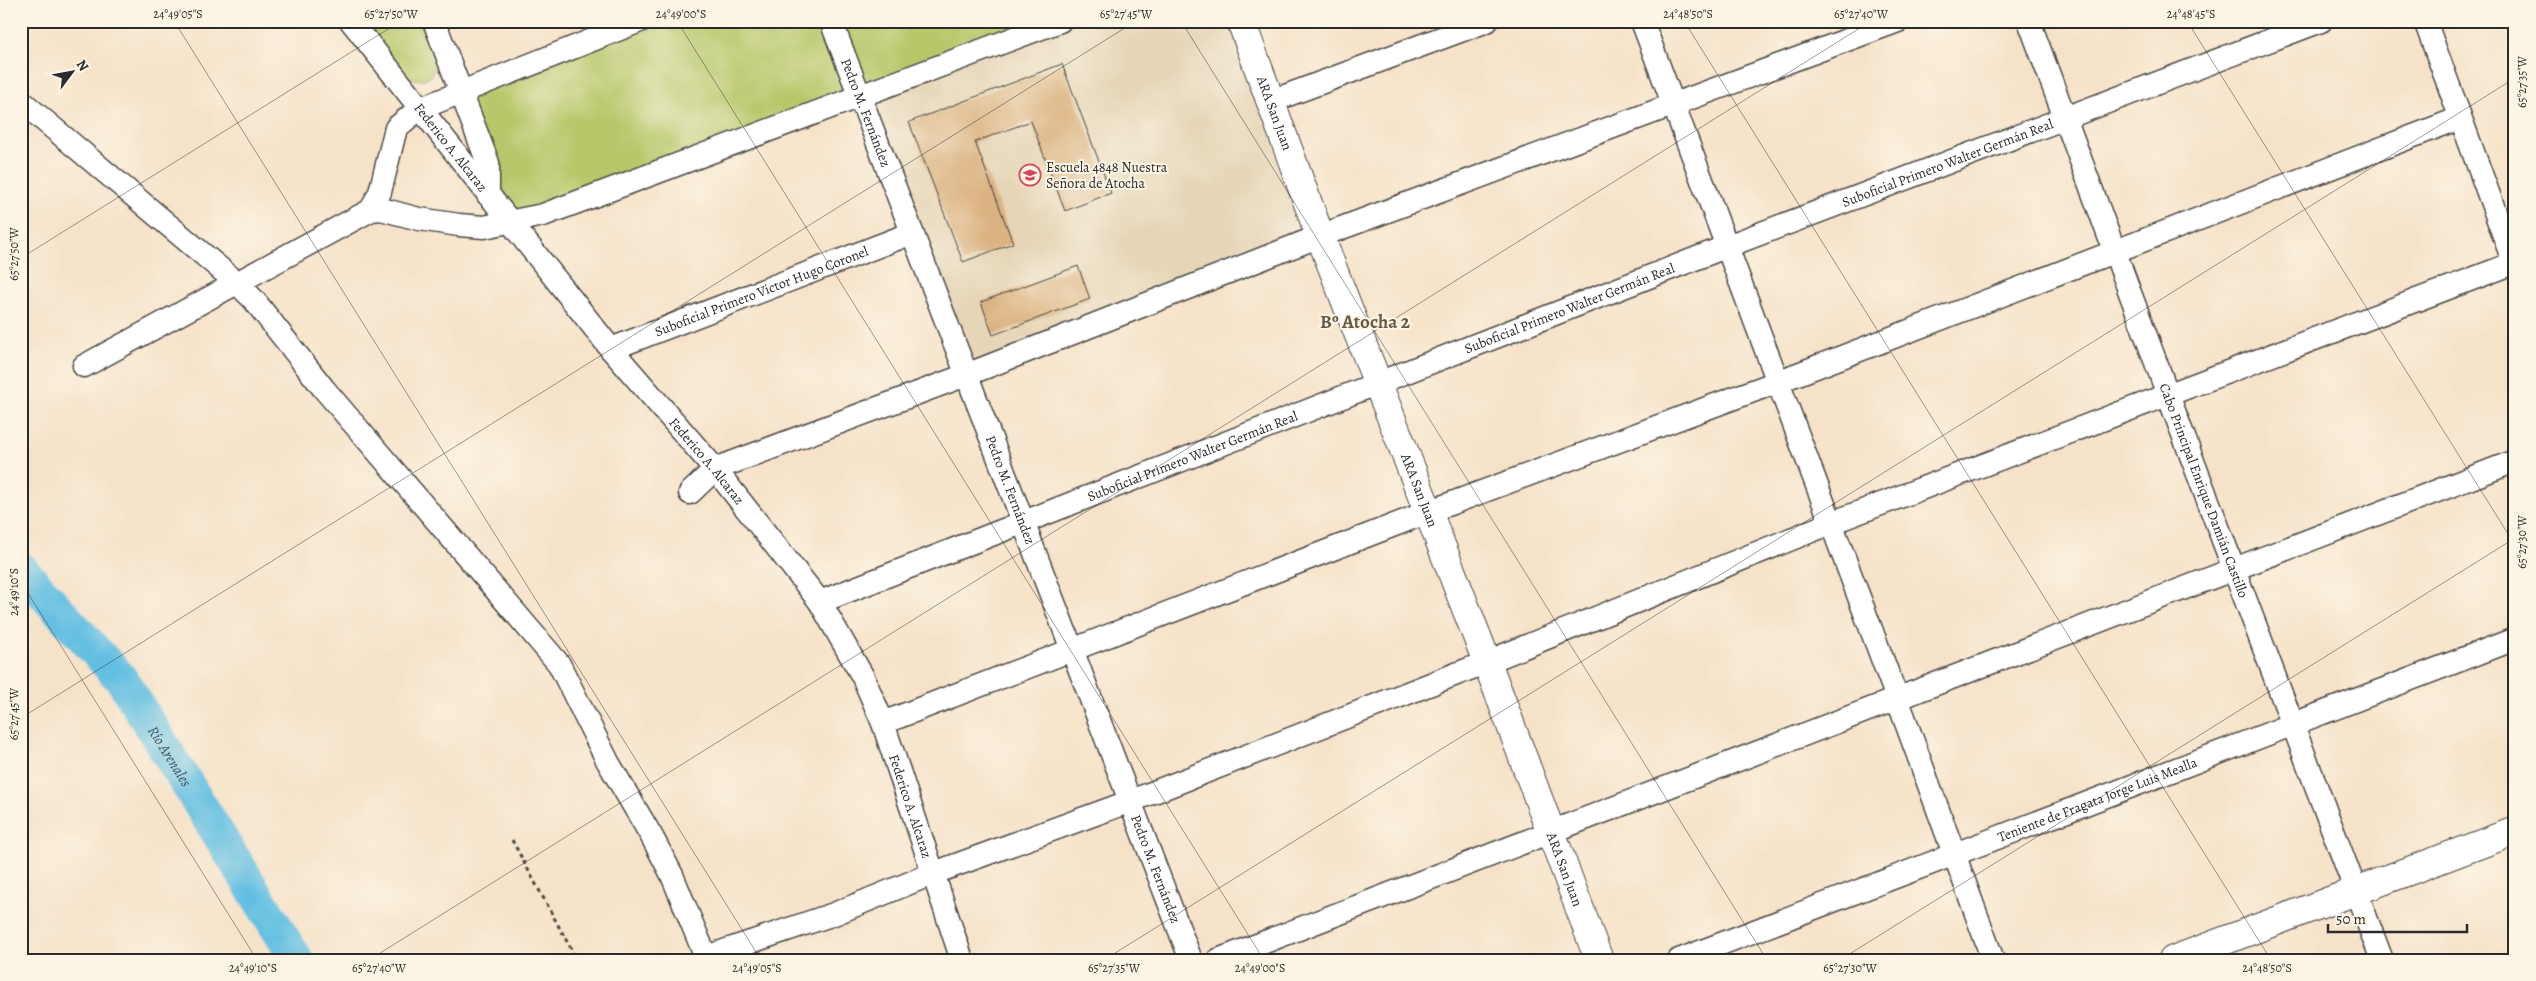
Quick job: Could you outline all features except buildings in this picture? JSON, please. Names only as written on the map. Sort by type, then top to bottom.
[{"type":"street","name":"Federico A. Alcaraz","points":[[351,21],[611,349],[715,470],[820,602],[863,677],[883,723],[962,960]]},
{"type":"street","points":[[434,21],[488,163],[488,195]]},
{"type":"street","points":[[371,210],[380,192],[396,128],[419,109],[640,21]]},
{"type":"street","name":"Pedro M. Fernández","points":[[831,21],[1191,960]]},
{"type":"street","points":[[84,366],[371,210],[381,209],[419,219],[484,227],[544,215],[1060,21]]},
{"type":"street","name":"ARA San Juan","points":[[1241,21],[1320,236],[1487,662],[1599,960]]},
{"type":"street","points":[[1270,102],[1487,21]]},
{"type":"street","points":[[1642,21],[1725,247],[1897,698],[1993,960]]},
{"type":"street","points":[[690,493],[715,470],[966,375],[1320,236],[1674,106],[1898,21]]},
{"type":"street","name":"Cabo Principal Enrique Damián Castillo","points":[[2029,21],[2113,250],[2382,960]]},
{"type":"street","name":"Suboficial Primero Walter Germán Real","points":[[820,602],[1725,247],[2321,21]]},
{"type":"street","points":[[21,100],[236,282],[254,300],[331,396],[559,664],[608,762],[656,844],[707,958],[834,914],[934,873],[1131,801],[1487,662],[1831,523],[2514,264],[2425,21]]},
{"type":"street","points":[[883,723],[1428,512],[1777,382],[2113,250],[2460,118]]},
{"type":"street","name":"Suboficial Primero Víctor Hugo Coronel","points":[[611,349],[912,233]]},
{"type":"street","points":[[1218,960],[1897,698],[2235,572],[2515,461]]},
{"type":"street","name":"Teniente de Fragata Jorge Luis Mealla","points":[[1679,960],[2515,639]]},
{"type":"street","points":[[2173,960],[2515,831]]},
{"type":"path","points":[[512,840],[577,960]]},
{"type":"shaded area","points":[[1072,21],[1238,21],[1316,234],[966,374],[862,97]]},
{"type":"green space","points":[[362,21],[421,21],[437,64],[430,77],[420,80],[408,78]]},
{"type":"green space","points":[[640,21],[1060,21],[510,221],[462,92]]},
{"type":"waterway","name":"Río Arenales","points":[[21,569],[122,680],[297,960]]},
{"type":"place","name":"Escuela 4848 Nuestra Señora de Atocha","points":[[1030,175]]},
{"type":"district","name":"Bº Atocha 2","points":[[1365,322]]}]
